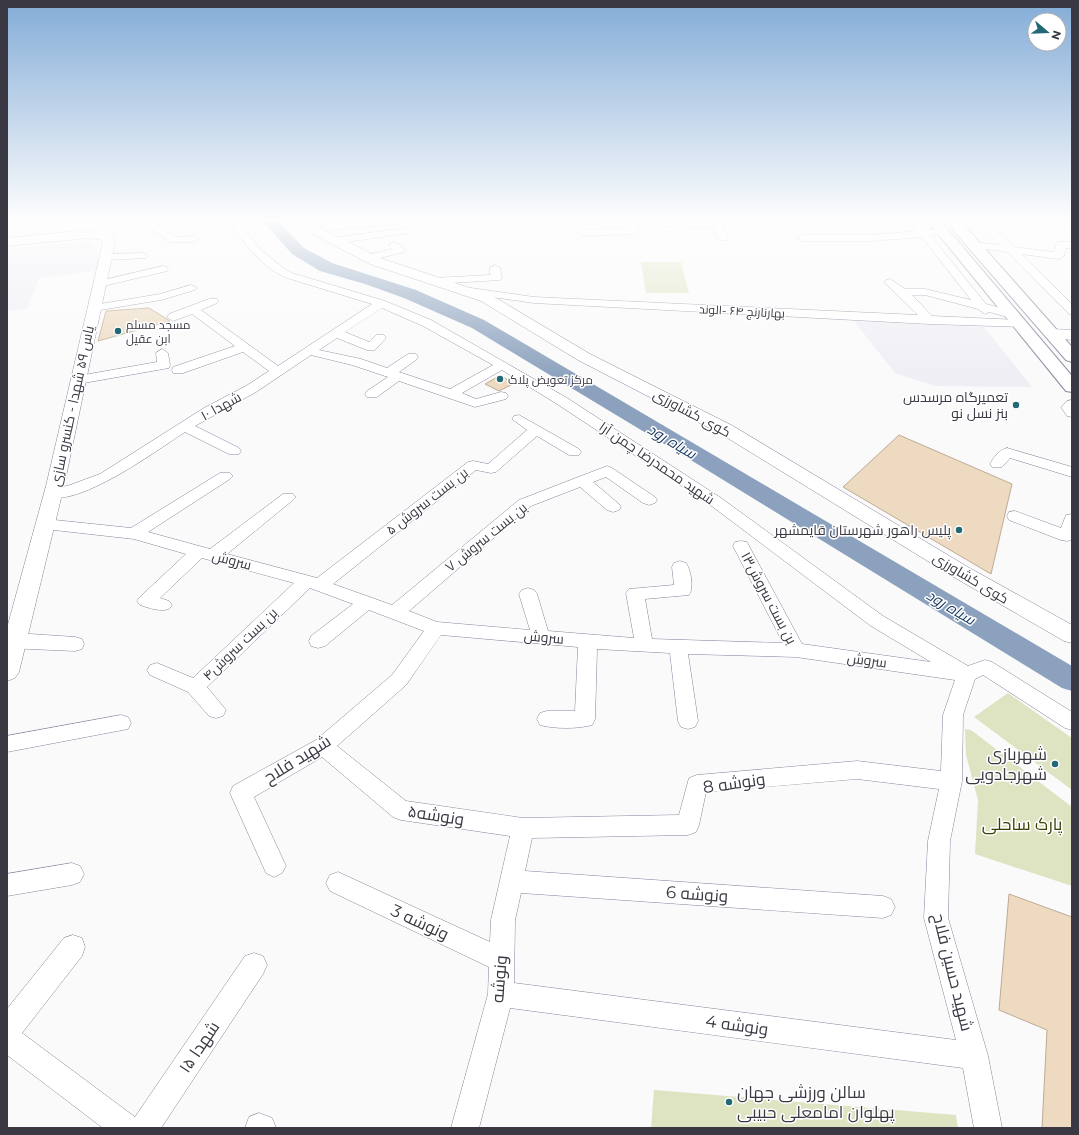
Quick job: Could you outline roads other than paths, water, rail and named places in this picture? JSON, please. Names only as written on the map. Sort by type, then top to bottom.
[{"type":"highway","points":[[977,272],[1072,387]]},
{"type":"highway","points":[[998,272],[1072,357]]},
{"type":"street","name":"یاس ۵۹ شهدا - کنسرو سازی","points":[[7,672],[11,641],[53,494],[102,272]]},
{"type":"street","points":[[99,284],[151,272]]},
{"type":"street","name":"شهید محمدرضا چمن آرا","points":[[281,272],[381,303],[427,323],[502,365],[562,401],[715,501],[877,621],[967,674]]},
{"type":"street","name":"کوی کشاورزی","points":[[404,272],[434,280],[486,298],[584,357],[726,430],[965,575],[1072,635]]},
{"type":"street","points":[[434,280],[496,278],[495,272]]},
{"type":"street","points":[[955,272],[996,323]]},
{"type":"street","points":[[1034,272],[1072,311]]},
{"type":"street","points":[[957,275],[979,275]]},
{"type":"street","points":[[890,282],[930,320]]},
{"type":"street","points":[[94,308],[161,297],[191,288]]},
{"type":"street","name":"بهارنارنج ۶۴ -الوند","points":[[464,290],[534,300],[996,323],[1016,319]]},
{"type":"street","points":[[902,292],[925,292],[982,307],[1016,319]]},
{"type":"street","points":[[173,317],[213,300]]},
{"type":"street","name":"شهدا ۱۰","points":[[53,494],[75,489],[105,477],[209,411],[251,389],[278,372],[381,303]]},
{"type":"street","points":[[193,309],[278,372]]},
{"type":"street","points":[[336,333],[371,347],[380,338]]},
{"type":"street","points":[[1052,334],[1072,335]]},
{"type":"street","points":[[178,370],[245,347]]},
{"type":"street","points":[[310,351],[356,362],[475,403],[501,396]]},
{"type":"street","points":[[78,380],[164,364],[162,353]]},
{"type":"street","points":[[372,394],[412,357]]},
{"type":"street","points":[[451,394],[502,365]]},
{"type":"street","points":[[1072,404],[1068,407],[1072,413]]},
{"type":"street","points":[[519,419],[574,452]]},
{"type":"street","points":[[185,427],[234,451]]},
{"type":"street","name":"بن بست سروش ۵","points":[[314,583],[473,465],[491,469],[536,430]]},
{"type":"street","points":[[997,464],[1007,452],[1072,472]]},
{"type":"street","name":"بن بست سروش ۷","points":[[395,613],[525,503],[607,471],[649,500]]},
{"type":"street","points":[[134,534],[224,476]]},
{"type":"street","points":[[583,481],[613,507]]},
{"type":"street","points":[[163,605],[146,601],[207,553],[288,497]]},
{"type":"street","points":[[1015,516],[1067,536],[1072,519]]},
{"type":"street","name":"سروش","points":[[45,524],[134,534],[207,553],[314,583],[436,628],[644,645],[796,650],[967,674]]},
{"type":"street","name":"بن بست سروش۱۳","points":[[741,546],[796,650]]},
{"type":"street","points":[[644,645],[635,593],[683,591],[680,567]]},
{"type":"street","name":"بن بست سروش۴","points":[[216,710],[195,687],[314,583]]},
{"type":"street","points":[[528,594],[541,637]]},
{"type":"street","points":[[318,641],[367,603]]},
{"type":"street","name":"شهید فلاح","points":[[274,866],[241,793],[323,746],[399,680],[436,628]]},
{"type":"street","points":[[11,641],[75,644]]},
{"type":"street","points":[[547,719],[586,719],[588,641]]},
{"type":"street","points":[[678,646],[688,721]]},
{"type":"street","points":[[967,674],[985,667],[1072,722]]},
{"type":"street","points":[[157,670],[195,687]]},
{"type":"street","name":"شهید حسین فلاح","points":[[967,674],[953,715],[951,781],[939,841],[936,918],[974,1056],[988,1128]]},
{"type":"street","points":[[7,744],[121,723]]},
{"type":"street","name":"ونوشه۵","points":[[323,746],[401,810],[523,828]]},
{"type":"street","name":"ونوشه 8","points":[[523,828],[688,825],[697,784],[857,770],[951,781]]},
{"type":"street","name":"ونوشه","points":[[465,1128],[501,994],[503,920],[523,828]]},
{"type":"street","points":[[7,885],[72,874]]},
{"type":"street","name":"ونوشه 6","points":[[511,881],[883,907]]},
{"type":"street","name":"ونوشه 3","points":[[338,883],[502,960]]},
{"type":"street","points":[[7,1030],[73,947]]},
{"type":"street","name":"شهدا ۱۵","points":[[144,1128],[254,965]]},
{"type":"street","name":"ونوشه 4","points":[[501,994],[974,1056]]},
{"type":"street","points":[[7,1038],[126,1128]]},
{"type":"waterway","name":"سیاه رود","points":[[343,272],[410,294],[478,324],[1072,680]]},
{"type":"place","name":"مسجد مسلم ابن عقیل","points":[[118,331]]},
{"type":"place","name":"مرکز تعویض پلاک","points":[[500,379]]},
{"type":"place","name":"تعمیرگاه مرسدس بنز نسل نو","points":[[1016,405]]},
{"type":"place","name":"پلیس راهور شهرستان قایمشهر","points":[[959,530]]},
{"type":"place","name":"شهربازی شهرجادویی","points":[[1055,764]]},
{"type":"place","name":"سالن ورزشی جهان پهلوان امامعلی حبیبی","points":[[729,1102]]},
{"type":"park label","name":"پارک ساحلی","points":[[1022,824]]}]
